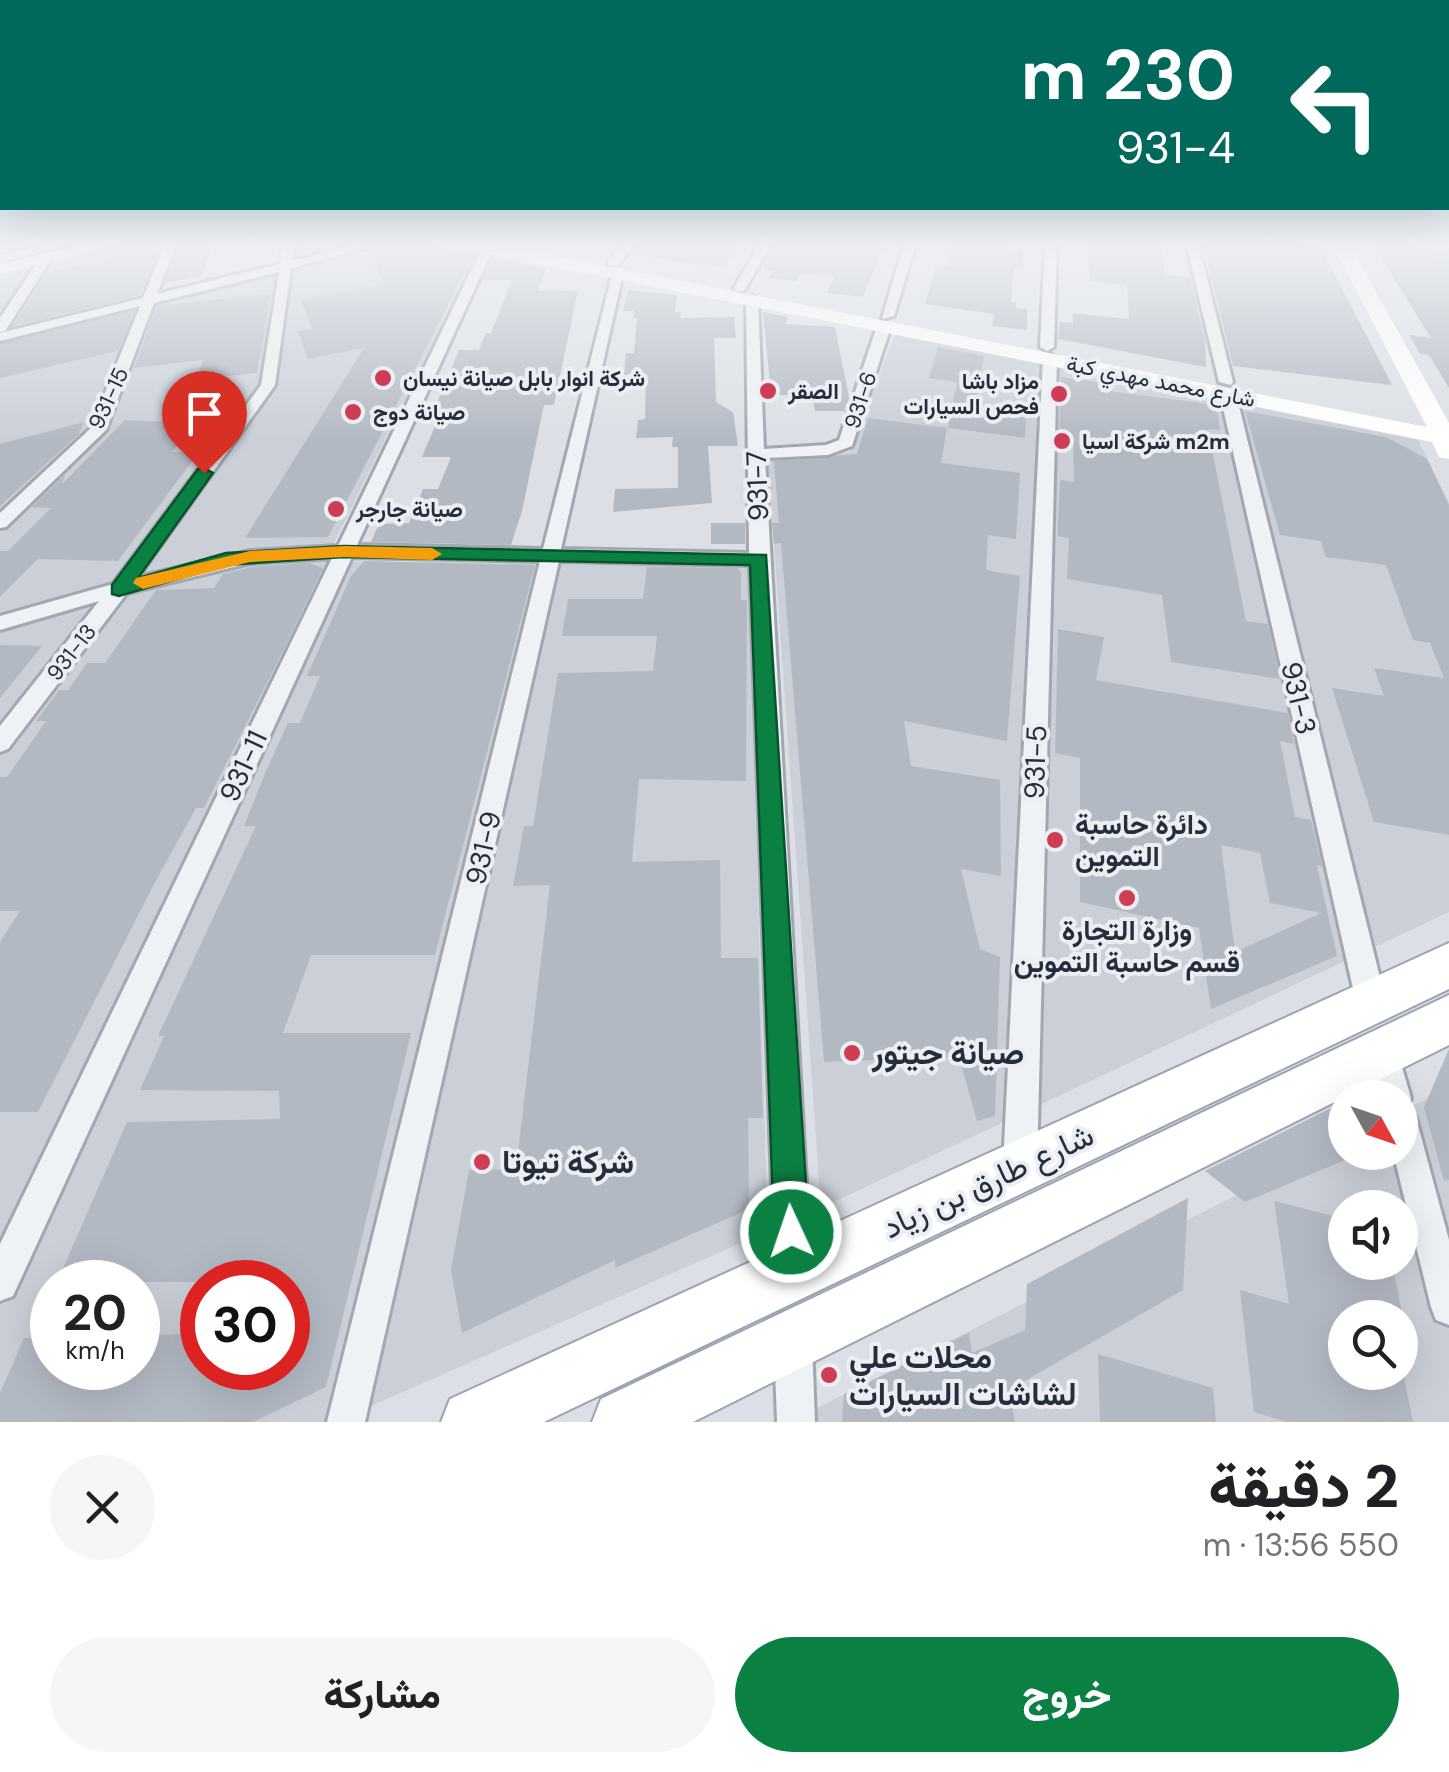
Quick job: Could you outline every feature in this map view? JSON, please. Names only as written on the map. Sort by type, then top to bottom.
[{"type":"main road","name":"شارع طارق بن زياد","points":[[472,1422],[1020,1166],[1383,1050],[1449,964]]},
{"type":"main road","name":"شارع طارق بن زياد","points":[[624,1422],[1449,1018]]},
{"type":"street","points":[[0,337],[102,309]]},
{"type":"street","name":"931-15","points":[[0,523],[98,430],[146,309]]},
{"type":"street","name":"931-13","points":[[0,743],[119,590],[268,386],[279,309]]},
{"type":"street","name":"931-11","points":[[0,1283],[459,309]]},
{"type":"street","name":"931-9","points":[[346,1422],[552,557],[606,309]]},
{"type":"street","name":"931-7","points":[[747,309],[793,1272]]},
{"type":"street","name":"شارع محمد مهدي كبة","points":[[825,309],[1227,388],[1445,436]]},
{"type":"street","points":[[885,321],[889,309]]},
{"type":"street","name":"931-5","points":[[1020,1166],[1049,309]]},
{"type":"street","name":"931-3","points":[[1208,309],[1383,1050]]},
{"type":"street","points":[[1376,309],[1445,436]]},
{"type":"street","name":"931-6","points":[[756,454],[828,450],[846,442],[885,321]]},
{"type":"street","points":[[0,624],[226,560],[344,552],[759,559]]},
{"type":"street","points":[[1413,1170],[1449,1307]]},
{"type":"street","points":[[793,1338],[796,1422]]},
{"type":"shaded area","points":[[0,309],[449,309],[325,561],[748,567],[768,1231],[335,1422],[0,1422]]},
{"type":"shaded area","points":[[896,332],[1418,440],[1449,503],[1449,912],[821,1208],[768,459],[850,452]]},
{"type":"shaded area","points":[[1449,1088],[1449,1422],[790,1422],[1328,1149],[1328,1170],[1418,1170],[1418,1103]]},
{"type":"building","points":[[24,309],[81,309],[13,326]]},
{"type":"building","points":[[156,309],[268,309],[257,373],[197,380],[203,360],[134,368]]},
{"type":"building","points":[[305,309],[446,309],[328,537],[245,538],[364,348],[308,359],[298,331],[312,329]]},
{"type":"building","points":[[500,309],[574,309],[554,405],[544,405],[511,545],[371,542],[379,524],[409,523],[423,489],[438,489],[451,457],[422,457],[442,410],[434,410],[459,350],[479,350],[486,333],[491,333]]},
{"type":"building","points":[[675,309],[681,312],[680,318],[734,317],[736,338],[714,338],[716,402],[733,412],[738,446],[708,446],[712,503],[613,512],[615,489],[678,488],[678,447],[672,447],[673,437],[636,438],[638,420],[645,419],[646,374],[624,375],[626,353],[634,353],[637,318],[633,318],[634,311],[623,311]]},
{"type":"building","points":[[962,309],[1027,309],[1027,330],[992,326],[994,314]]},
{"type":"building","points":[[1128,309],[1198,309],[1206,367],[1058,339],[1060,322],[1073,323],[1073,313],[1129,319]]},
{"type":"building","points":[[1219,309],[1353,309],[1392,385],[1233,366]]},
{"type":"building","points":[[1413,309],[1449,309],[1449,388],[1429,355],[1420,354],[1409,335],[1431,338]]},
{"type":"building","points":[[134,311],[118,351],[0,378],[0,344]]},
{"type":"building","points":[[763,312],[788,317],[785,324],[835,327],[849,398],[845,411],[815,411],[812,395],[771,395]]},
{"type":"building","points":[[938,347],[984,356],[975,408],[1026,414],[1025,438],[948,428],[957,382],[929,378]]},
{"type":"building","points":[[1061,377],[1108,384],[1109,391],[1216,405],[1220,430],[1208,429],[1246,621],[1268,624],[1280,679],[1171,662],[1162,595],[1067,579],[1069,538],[1058,536],[1058,520],[1060,480],[1074,482],[1073,438],[1059,436]]},
{"type":"building","points":[[1245,411],[1386,437],[1427,459],[1431,467],[1449,505],[1449,835],[1374,822],[1332,688],[1384,696],[1374,668],[1444,678],[1430,643],[1413,640],[1386,565],[1326,557],[1321,541],[1280,535]]},
{"type":"building","points":[[868,418],[947,428],[941,463],[1020,473],[1016,539],[988,535],[986,570],[1020,576],[1007,741],[904,721],[911,766],[1000,780],[1001,876],[961,869],[980,949],[1000,957],[995,1116],[977,1121],[959,1057],[824,1062],[781,543],[774,544],[772,523],[779,523],[774,461],[857,454]]},
{"type":"building","points":[[125,420],[197,423],[172,452],[199,452],[118,561],[38,559],[0,597],[0,551],[8,551],[51,508],[32,507],[65,475],[62,484]]},
{"type":"building","points":[[84,422],[79,434],[0,506],[0,444]]},
{"type":"building","points":[[711,523],[745,523],[745,544],[711,544]]},
{"type":"building","points":[[364,561],[535,565],[435,955],[311,955],[283,1033],[411,1033],[326,1387],[253,1422],[0,1422],[0,1393],[24,1338],[30,1338],[30,1390],[160,1390],[160,1335],[180,1334],[180,1390],[310,1390],[310,1260],[180,1260],[180,1282],[160,1282],[160,1260],[67,1260],[127,1122],[280,1119],[279,1091],[140,1090],[164,1036],[158,1036],[256,826],[244,826],[266,771],[288,723],[300,723],[320,676],[307,676],[351,576]]},
{"type":"building","points":[[309,563],[323,568],[286,645],[204,808],[196,808],[153,886],[38,1112],[0,1112],[0,942],[20,911],[0,911],[0,777],[7,777],[46,721],[36,721],[59,690],[68,690],[87,663],[105,663],[156,590],[214,588],[223,574],[251,567]]},
{"type":"building","points":[[647,567],[737,568],[741,572],[741,600],[747,600],[746,781],[639,779],[632,862],[720,860],[721,958],[758,958],[763,1118],[748,1118],[749,1209],[615,1268],[615,1260],[462,1333],[451,1270],[469,1170],[516,1169],[550,885],[513,886],[524,826],[533,826],[558,673],[653,671],[657,636],[562,636],[568,599],[643,599]]},
{"type":"building","points":[[1058,629],[1104,637],[1096,680],[1288,713],[1294,744],[1280,741],[1295,817],[1311,820],[1337,956],[1211,1009],[1199,928],[1080,902],[1080,758],[1055,753]],"holes":[[[1221,845],[1260,853],[1270,903],[1321,913],[1235,952]]]},
{"type":"building","points":[[0,645],[42,646],[0,698]]},
{"type":"building","points":[[1449,1049],[1449,1180],[1444,1181],[1424,1107]]},
{"type":"building","points":[[1328,1110],[1328,1167],[1245,1202],[1205,1171]]},
{"type":"building","points":[[1188,1198],[1183,1290],[1009,1390],[1015,1422],[842,1422],[844,1394],[969,1333],[972,1353],[1025,1330],[1027,1284]]},
{"type":"building","points":[[1274,1201],[1328,1215],[1328,1280],[1396,1280],[1399,1300],[1328,1300],[1328,1390],[1407,1390],[1413,1422],[1287,1422],[1254,1412],[1240,1290],[1289,1304]]},
{"type":"building","points":[[1098,1354],[1213,1388],[1216,1422],[1100,1422]]},
{"type":"slow traffic","points":[[143,583],[250,556],[432,554]]},
{"type":"place","name":"شركة انوار بابل صيانة نيسان","points":[[383,378]]},
{"type":"place","name":"الصقر","points":[[768,391]]},
{"type":"place","name":"مزاد باشا فحص السيارات","points":[[1059,394]]},
{"type":"place","name":"صيانة دوج","points":[[353,412]]},
{"type":"place","name":"شركة اسيا m2m","points":[[1062,441]]},
{"type":"place","name":"صيانة جارجر","points":[[336,509]]},
{"type":"place","name":"دائرة حاسبة التموين","points":[[1055,840]]},
{"type":"place","name":"وزارة التجارة قسم حاسبة التموين","points":[[1127,898]]},
{"type":"place","name":"صيانة جيتور","points":[[852,1053]]},
{"type":"place","name":"شركة تيوتا","points":[[482,1162]]},
{"type":"place","name":"محلات علي لشاشات السيارات","points":[[829,1375]]},
{"type":"route","points":[[204,473],[119,590],[250,556],[344,552],[759,559],[791,1232]]}]
